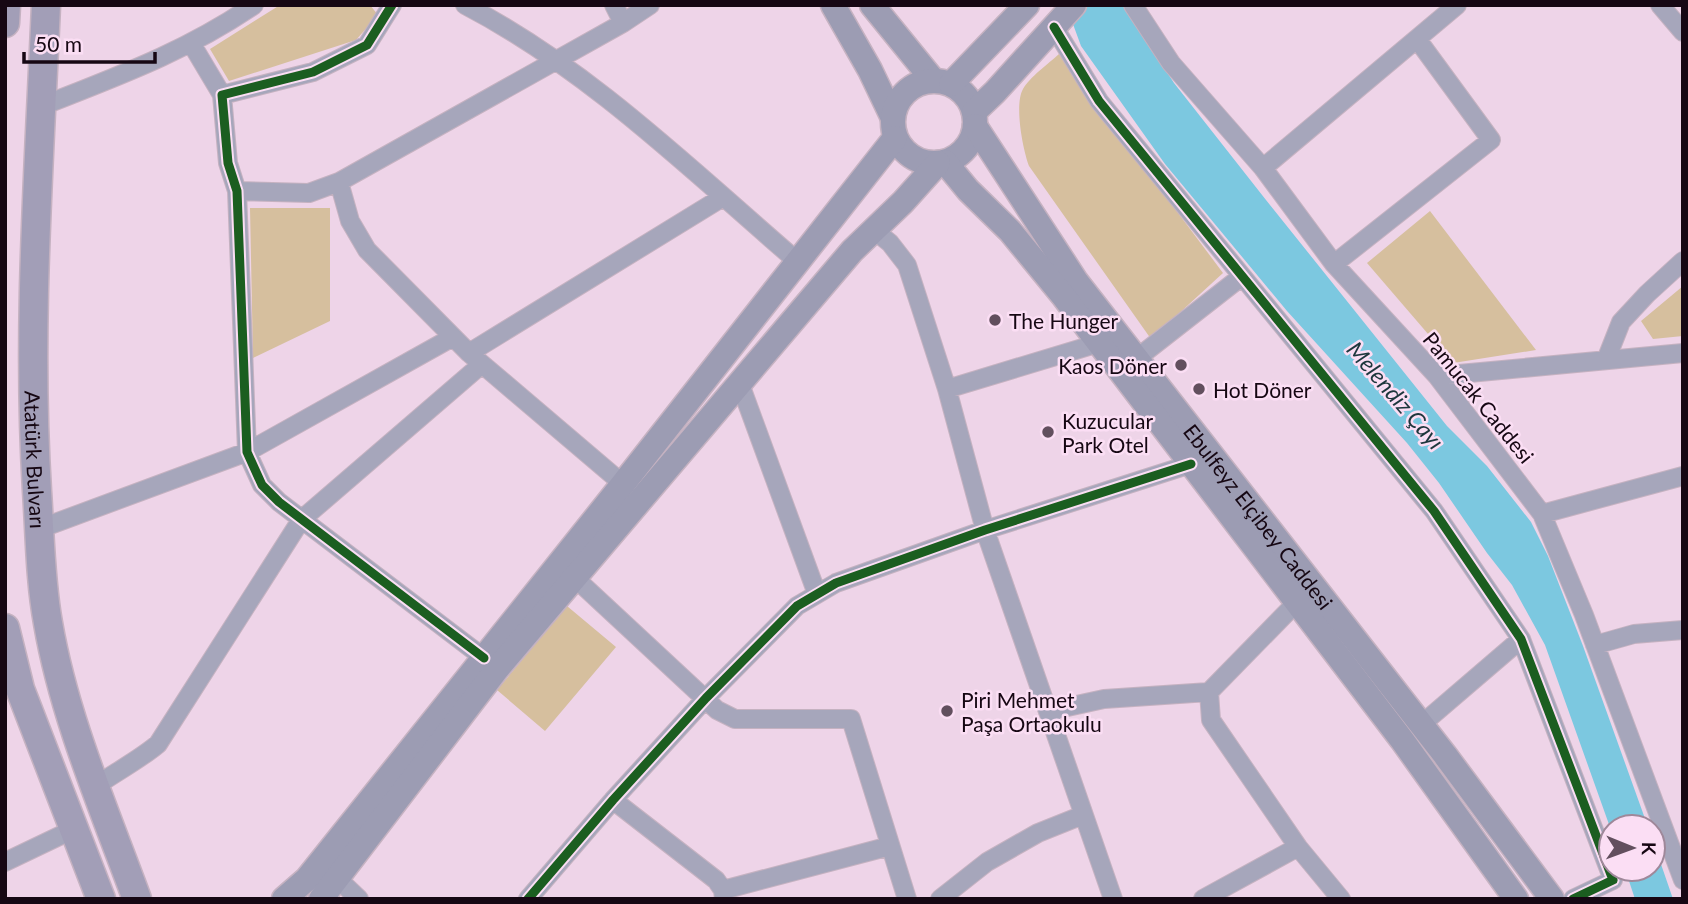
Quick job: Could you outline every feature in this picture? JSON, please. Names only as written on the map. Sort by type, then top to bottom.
[{"type":"main road","points":[[5,23],[6,5]]},
{"type":"main road","name":"Atatürk Bulvarı","points":[[46,5],[34,254],[32,404],[41,572],[48,624],[63,690],[137,899]]},
{"type":"main road","points":[[833,5],[870,70],[902,149],[921,162],[942,163]]},
{"type":"main road","points":[[321,899],[497,669],[852,251],[942,163],[965,150],[972,137],[974,119],[968,98],[942,82],[872,5]]},
{"type":"main road","points":[[284,899],[307,879],[798,262],[894,127],[897,102],[910,87],[942,82],[1027,5]]},
{"type":"main road","points":[[974,119],[1064,15]]},
{"type":"main road","name":"Ebulfeyz Elçibey Caddesi","points":[[974,119],[1076,281],[1422,724],[1552,899]]},
{"type":"main road","name":"Ebulfeyz Elçibey Caddesi","points":[[942,163],[1010,231],[1099,343],[1402,740],[1516,899]]},
{"type":"main road","points":[[5,628],[13,678],[101,899]]},
{"type":"street","points":[[41,106],[160,59],[217,30],[254,5]]},
{"type":"street","points":[[222,94],[313,72],[367,45],[392,5]]},
{"type":"street","points":[[465,5],[507,27],[604,94],[798,262]]},
{"type":"street","points":[[614,5],[623,23]]},
{"type":"street","points":[[237,191],[309,193],[339,182],[623,23],[650,5]]},
{"type":"street","name":"Pamucak Caddesi","points":[[1133,5],[1171,63],[1264,168],[1334,264],[1437,376],[1542,514],[1682,873]]},
{"type":"street","points":[[1264,168],[1457,5]]},
{"type":"street","points":[[1660,5],[1683,32]]},
{"type":"street","points":[[1064,15],[1099,101],[1434,511],[1521,639],[1613,880],[1573,899]]},
{"type":"street","points":[[1334,264],[1491,140],[1417,39]]},
{"type":"street","points":[[191,43],[222,94],[228,163],[237,191],[247,452],[262,485],[301,520],[484,658]]},
{"type":"street","points":[[339,182],[350,221],[367,250],[475,359],[623,484]]},
{"type":"street","points":[[96,786],[121,768],[140,759],[158,744],[301,520],[475,359],[723,197]]},
{"type":"street","points":[[874,230],[890,243],[907,265],[947,389],[985,530],[1113,899]]},
{"type":"street","points":[[1606,359],[1621,322],[1647,293],[1683,261]]},
{"type":"street","points":[[1136,359],[1241,277]]},
{"type":"street","points":[[39,529],[247,452],[453,337]]},
{"type":"street","points":[[947,389],[1099,343]]},
{"type":"street","points":[[1437,376],[1683,353]]},
{"type":"street","points":[[740,384],[817,594]]},
{"type":"street","points":[[528,899],[706,698],[797,606],[836,583],[985,530],[1191,464]]},
{"type":"street","points":[[1542,514],[1683,476]]},
{"type":"street","points":[[575,578],[717,710],[735,719],[851,719],[907,899]]},
{"type":"street","points":[[1049,711],[1104,699],[1209,692],[1296,603]]},
{"type":"street","points":[[1595,645],[1634,634],[1683,629]]},
{"type":"street","points":[[1422,724],[1521,639]]},
{"type":"street","points":[[1209,692],[1211,720],[1298,847],[1341,899]]},
{"type":"street","points":[[613,800],[710,874],[724,894],[890,846]]},
{"type":"street","points":[[940,899],[987,862],[1038,832],[1083,815]]},
{"type":"street","points":[[5,862],[74,828]]},
{"type":"street","points":[[1203,899],[1298,847]]},
{"type":"street","points":[[338,878],[359,899]]},
{"type":"shaded area","points":[[280,5],[370,5],[378,15],[356,40],[229,81],[210,49]]},
{"type":"shaded area","points":[[1059,54],[1223,273],[1151,339],[1029,166],[1020,128],[1020,96],[1030,80]]},
{"type":"shaded area","points":[[250,208],[330,208],[330,321],[253,358]]},
{"type":"shaded area","points":[[1430,211],[1536,350],[1453,363],[1367,263]]},
{"type":"shaded area","points":[[1683,286],[1683,336],[1653,339],[1641,321]]},
{"type":"shaded area","points":[[567,606],[616,647],[545,731],[497,690]]},
{"type":"water","name":"Melendiz Çayı","points":[[1066,5],[1123,5],[1174,83],[1266,200],[1447,426],[1487,466],[1531,522],[1548,556],[1583,646],[1643,813],[1605,813],[1545,645],[1512,585],[1407,443],[1287,311],[1165,164],[1081,46]]},
{"type":"water","points":[[1667,882],[1673,899],[1635,899],[1630,883]]},
{"type":"cycle path","points":[[392,5],[367,45],[313,72],[222,95],[228,163],[237,191],[247,452],[262,485],[279,502],[484,658]]},
{"type":"cycle path","points":[[1054,27],[1099,101],[1434,511],[1521,639],[1613,880],[1573,899]]},
{"type":"cycle path","points":[[528,899],[706,698],[797,606],[836,583],[985,530],[1191,464]]},
{"type":"place","name":"The Hunger","points":[[995,320]]},
{"type":"place","name":"Kaos Döner","points":[[1181,365]]},
{"type":"place","name":"Hot Döner","points":[[1199,389]]},
{"type":"place","name":"Kuzucular Park Otel","points":[[1048,432]]},
{"type":"place","name":"Piri Mehmet Paşa Ortaokulu","points":[[947,711]]}]
